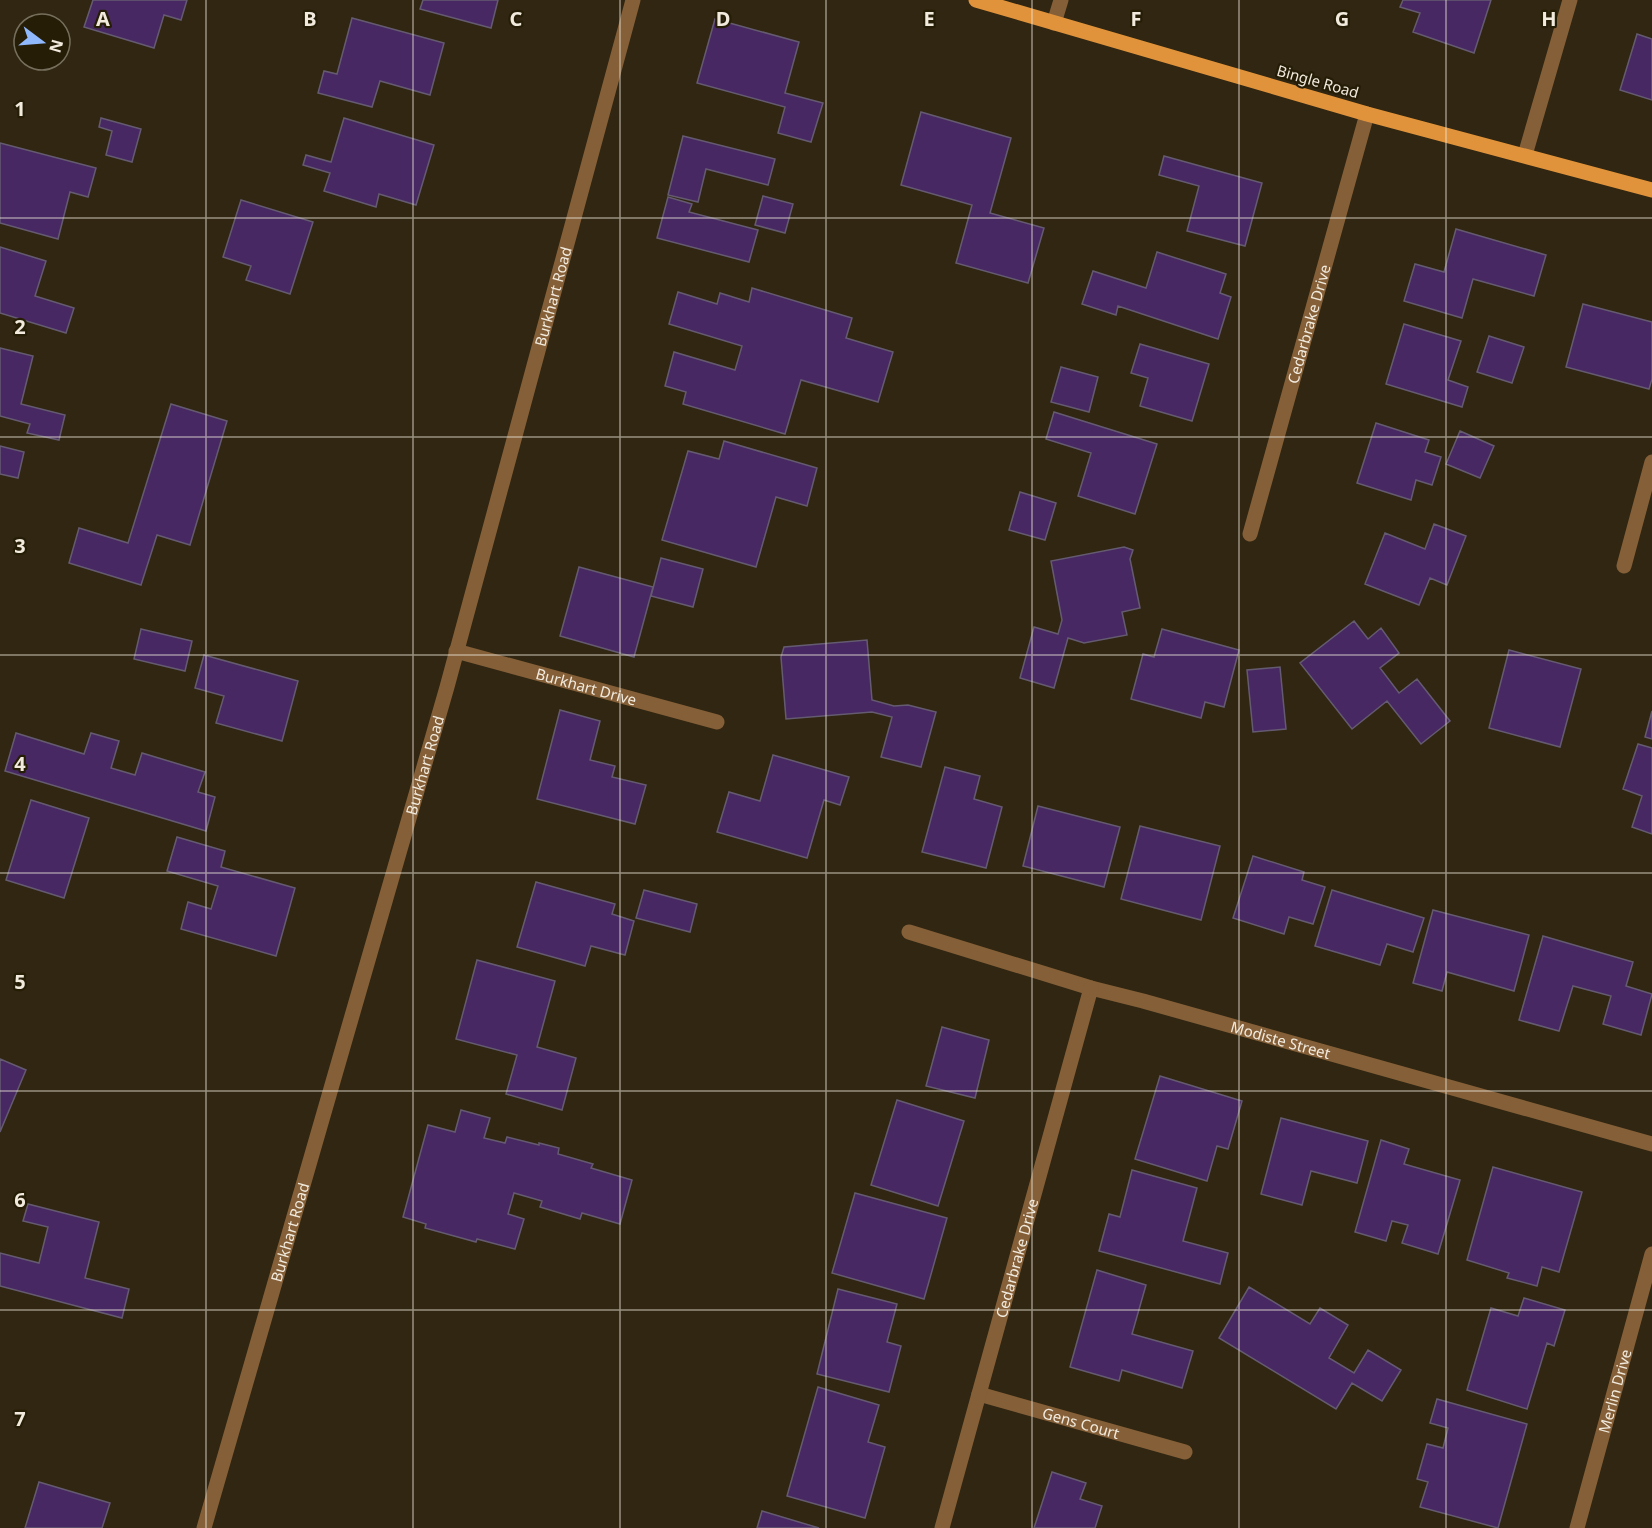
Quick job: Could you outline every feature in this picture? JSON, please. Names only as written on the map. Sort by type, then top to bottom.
[{"type":"main road","name":"Bingle Road","points":[[976,0],[1367,114],[1652,190]]},
{"type":"street","name":"Burkhart Road","points":[[204,1528],[456,651],[633,0]]},
{"type":"street","points":[[1054,22],[1061,0]]},
{"type":"street","points":[[1525,155],[1570,0]]},
{"type":"street","name":"Cedarbrake Drive","points":[[1250,534],[1367,114]]},
{"type":"street","points":[[1623,566],[1652,462]]},
{"type":"street","name":"Burkhart Drive","points":[[456,651],[717,722]]},
{"type":"street","name":"Modiste Street","points":[[909,932],[1091,988],[1652,1144]]},
{"type":"street","name":"Cedarbrake Drive","points":[[942,1528],[1091,988]]},
{"type":"street","name":"Merlin Drive","points":[[1577,1528],[1652,1254]]},
{"type":"street","name":"Gens Court","points":[[979,1394],[1185,1452]]},
{"type":"building","points":[[93,0],[187,0],[181,20],[164,15],[154,48],[84,27]]},
{"type":"building","points":[[423,0],[498,0],[491,28],[420,9]]},
{"type":"building","points":[[1403,0],[1491,0],[1474,53],[1413,32],[1420,13],[1400,7]]},
{"type":"building","points":[[352,18],[444,43],[430,95],[380,81],[372,107],[318,93],[324,71],[337,74]]},
{"type":"building","points":[[715,19],[799,42],[785,93],[823,103],[811,142],[778,133],[785,107],[697,83]]},
{"type":"building","points":[[1637,34],[1652,39],[1652,100],[1620,90]]},
{"type":"building","points":[[921,112],[1011,138],[990,213],[1044,228],[1028,283],[956,263],[972,205],[901,185]]},
{"type":"building","points":[[101,118],[141,129],[132,162],[106,155],[112,131],[99,127]]},
{"type":"building","points":[[344,118],[434,145],[416,205],[379,194],[376,207],[324,191],[330,173],[303,165],[306,155],[331,162]]},
{"type":"building","points":[[683,136],[775,159],[768,185],[706,169],[698,202],[668,195]]},
{"type":"building","points":[[0,143],[96,168],[88,197],[70,192],[58,239],[0,223]]},
{"type":"building","points":[[1164,156],[1262,183],[1245,246],[1187,231],[1199,186],[1159,175]]},
{"type":"building","points":[[763,196],[793,204],[785,233],[755,225]]},
{"type":"building","points":[[668,197],[692,204],[689,212],[758,230],[749,262],[657,238]]},
{"type":"building","points":[[241,200],[313,222],[290,294],[246,280],[251,266],[223,257]]},
{"type":"building","points":[[1456,229],[1546,255],[1534,296],[1473,279],[1462,318],[1404,301],[1415,264],[1444,272]]},
{"type":"building","points":[[0,247],[46,261],[35,296],[74,308],[66,333],[0,313]]},
{"type":"building","points":[[1157,252],[1226,274],[1220,293],[1231,297],[1218,339],[1118,306],[1116,315],[1082,304],[1093,271],[1146,288]]},
{"type":"building","points":[[752,288],[852,318],[846,338],[893,352],[878,402],[801,380],[785,434],[683,404],[686,392],[665,386],[674,352],[735,370],[742,346],[669,324],[678,292],[717,304],[720,293],[749,302]]},
{"type":"building","points":[[1583,304],[1652,322],[1652,379],[1649,389],[1566,367]]},
{"type":"building","points":[[1404,324],[1461,341],[1448,380],[1468,387],[1462,407],[1386,384]]},
{"type":"building","points":[[1489,336],[1524,347],[1512,383],[1477,372]]},
{"type":"building","points":[[1140,344],[1209,364],[1192,421],[1140,406],[1148,378],[1131,373]]},
{"type":"building","points":[[0,348],[33,356],[21,404],[65,415],[59,440],[27,433],[30,424],[0,416]]},
{"type":"building","points":[[1061,367],[1098,377],[1089,412],[1051,402]]},
{"type":"building","points":[[171,404],[227,421],[190,545],[157,535],[141,585],[69,563],[79,528],[128,543]]},
{"type":"building","points":[[1054,412],[1157,444],[1135,514],[1078,496],[1091,453],[1046,439]]},
{"type":"building","points":[[1376,423],[1429,440],[1425,452],[1441,457],[1432,485],[1416,480],[1411,500],[1357,483]]},
{"type":"building","points":[[1460,431],[1494,446],[1480,478],[1446,464]]},
{"type":"building","points":[[724,441],[817,468],[807,506],[776,497],[756,567],[662,540],[688,451],[719,459]]},
{"type":"building","points":[[0,446],[24,452],[18,478],[0,474]]},
{"type":"building","points":[[1020,492],[1056,503],[1045,540],[1009,530]]},
{"type":"building","points":[[1434,524],[1466,536],[1447,585],[1430,578],[1419,605],[1365,584],[1385,533],[1425,549]]},
{"type":"building","points":[[1124,547],[1133,550],[1130,559],[1140,608],[1122,612],[1127,635],[1084,643],[1068,638],[1054,688],[1020,678],[1034,627],[1058,634],[1062,620],[1051,561]]},
{"type":"building","points":[[661,558],[703,569],[693,607],[651,596]]},
{"type":"building","points":[[579,567],[653,587],[634,657],[560,636]]},
{"type":"building","points":[[1354,621],[1368,639],[1381,628],[1399,653],[1380,668],[1399,693],[1417,679],[1450,721],[1421,744],[1387,701],[1352,729],[1300,663]]},
{"type":"building","points":[[141,629],[192,641],[185,671],[134,659]]},
{"type":"building","points":[[1162,629],[1239,650],[1224,707],[1205,702],[1201,718],[1131,699],[1143,654],[1154,657]]},
{"type":"building","points":[[867,640],[872,700],[894,706],[908,705],[936,712],[921,767],[881,757],[892,717],[872,712],[786,719],[781,657],[784,647]]},
{"type":"building","points":[[1509,650],[1581,669],[1560,747],[1489,728]]},
{"type":"building","points":[[204,655],[298,681],[282,741],[216,723],[224,696],[195,688]]},
{"type":"building","points":[[1280,667],[1286,729],[1253,732],[1247,670]]},
{"type":"building","points":[[560,710],[600,721],[590,760],[615,766],[612,777],[646,785],[635,824],[537,799]]},
{"type":"building","points":[[1652,711],[1652,739],[1645,737]]},
{"type":"building","points":[[16,733],[84,754],[91,733],[119,741],[111,768],[135,775],[142,753],[205,772],[198,792],[215,797],[206,831],[5,771]]},
{"type":"building","points":[[1638,744],[1652,748],[1652,834],[1632,827],[1642,796],[1623,789]]},
{"type":"building","points":[[773,755],[849,777],[840,805],[824,800],[807,858],[717,832],[729,792],[760,801]]},
{"type":"building","points":[[945,767],[980,776],[974,799],[1002,807],[986,868],[922,852]]},
{"type":"building","points":[[31,800],[89,818],[64,898],[6,880]]},
{"type":"building","points":[[1038,806],[1120,827],[1104,887],[1023,866]]},
{"type":"building","points":[[1140,826],[1220,846],[1201,920],[1121,899]]},
{"type":"building","points":[[177,837],[225,851],[221,867],[295,888],[276,956],[181,929],[188,902],[211,909],[218,886],[167,871]]},
{"type":"building","points":[[1253,856],[1304,872],[1302,880],[1325,887],[1313,924],[1289,917],[1284,934],[1233,918]]},
{"type":"building","points":[[536,882],[615,904],[612,914],[634,921],[625,955],[591,946],[585,966],[517,947]]},
{"type":"building","points":[[644,890],[697,904],[690,932],[636,918]]},
{"type":"building","points":[[1332,890],[1424,918],[1413,952],[1387,944],[1380,965],[1315,946]]},
{"type":"building","points":[[1433,910],[1529,935],[1514,991],[1447,972],[1442,991],[1413,983]]},
{"type":"building","points":[[1543,936],[1633,962],[1626,986],[1652,994],[1641,1035],[1603,1024],[1611,996],[1573,986],[1559,1031],[1519,1020]]},
{"type":"building","points":[[477,960],[555,981],[537,1047],[576,1058],[562,1110],[506,1094],[517,1055],[456,1039]]},
{"type":"building","points":[[942,1027],[989,1040],[975,1098],[926,1086]]},
{"type":"building","points":[[0,1059],[26,1070],[0,1132]]},
{"type":"building","points":[[1160,1076],[1242,1101],[1228,1149],[1217,1146],[1207,1181],[1135,1159]]},
{"type":"building","points":[[897,1100],[964,1121],[938,1206],[871,1185]]},
{"type":"building","points":[[461,1110],[490,1118],[484,1138],[505,1143],[507,1137],[559,1148],[558,1154],[593,1164],[591,1168],[632,1180],[620,1224],[582,1213],[580,1219],[540,1207],[542,1201],[514,1193],[508,1214],[524,1219],[515,1249],[477,1239],[476,1242],[425,1228],[426,1224],[403,1217],[428,1125],[455,1132]]},
{"type":"building","points":[[1281,1118],[1368,1141],[1357,1183],[1311,1171],[1302,1205],[1261,1194]]},
{"type":"building","points":[[1381,1140],[1409,1149],[1404,1164],[1460,1180],[1438,1254],[1402,1243],[1408,1225],[1392,1221],[1386,1241],[1355,1232]]},
{"type":"building","points":[[1493,1167],[1582,1192],[1559,1272],[1542,1267],[1537,1286],[1507,1278],[1509,1273],[1467,1260]]},
{"type":"building","points":[[1132,1170],[1197,1188],[1183,1241],[1228,1253],[1220,1284],[1099,1251],[1109,1214],[1120,1217]]},
{"type":"building","points":[[855,1193],[947,1218],[924,1299],[832,1273]]},
{"type":"building","points":[[28,1204],[99,1222],[85,1278],[129,1289],[122,1318],[0,1286],[0,1253],[39,1263],[48,1227],[23,1221]]},
{"type":"building","points":[[1097,1270],[1146,1285],[1132,1334],[1193,1351],[1182,1388],[1122,1370],[1119,1381],[1070,1367]]},
{"type":"building","points":[[1249,1287],[1310,1324],[1320,1308],[1348,1325],[1329,1358],[1354,1373],[1368,1350],[1401,1370],[1382,1401],[1352,1383],[1336,1409],[1219,1338]]},
{"type":"building","points":[[838,1289],[897,1304],[887,1342],[901,1346],[889,1392],[817,1374]]},
{"type":"building","points":[[1524,1298],[1565,1310],[1554,1346],[1547,1343],[1527,1409],[1467,1390],[1491,1308],[1518,1316]]},
{"type":"building","points":[[818,1387],[879,1405],[868,1442],[885,1447],[865,1518],[787,1496]]},
{"type":"building","points":[[1437,1399],[1527,1424],[1498,1528],[1420,1507],[1428,1482],[1417,1479],[1427,1444],[1443,1448],[1448,1428],[1430,1423]]},
{"type":"building","points":[[1052,1472],[1086,1483],[1080,1499],[1102,1506],[1095,1528],[1034,1528]]},
{"type":"building","points":[[39,1482],[110,1503],[102,1528],[25,1528]]},
{"type":"building","points":[[762,1511],[819,1528],[757,1528]]}]
